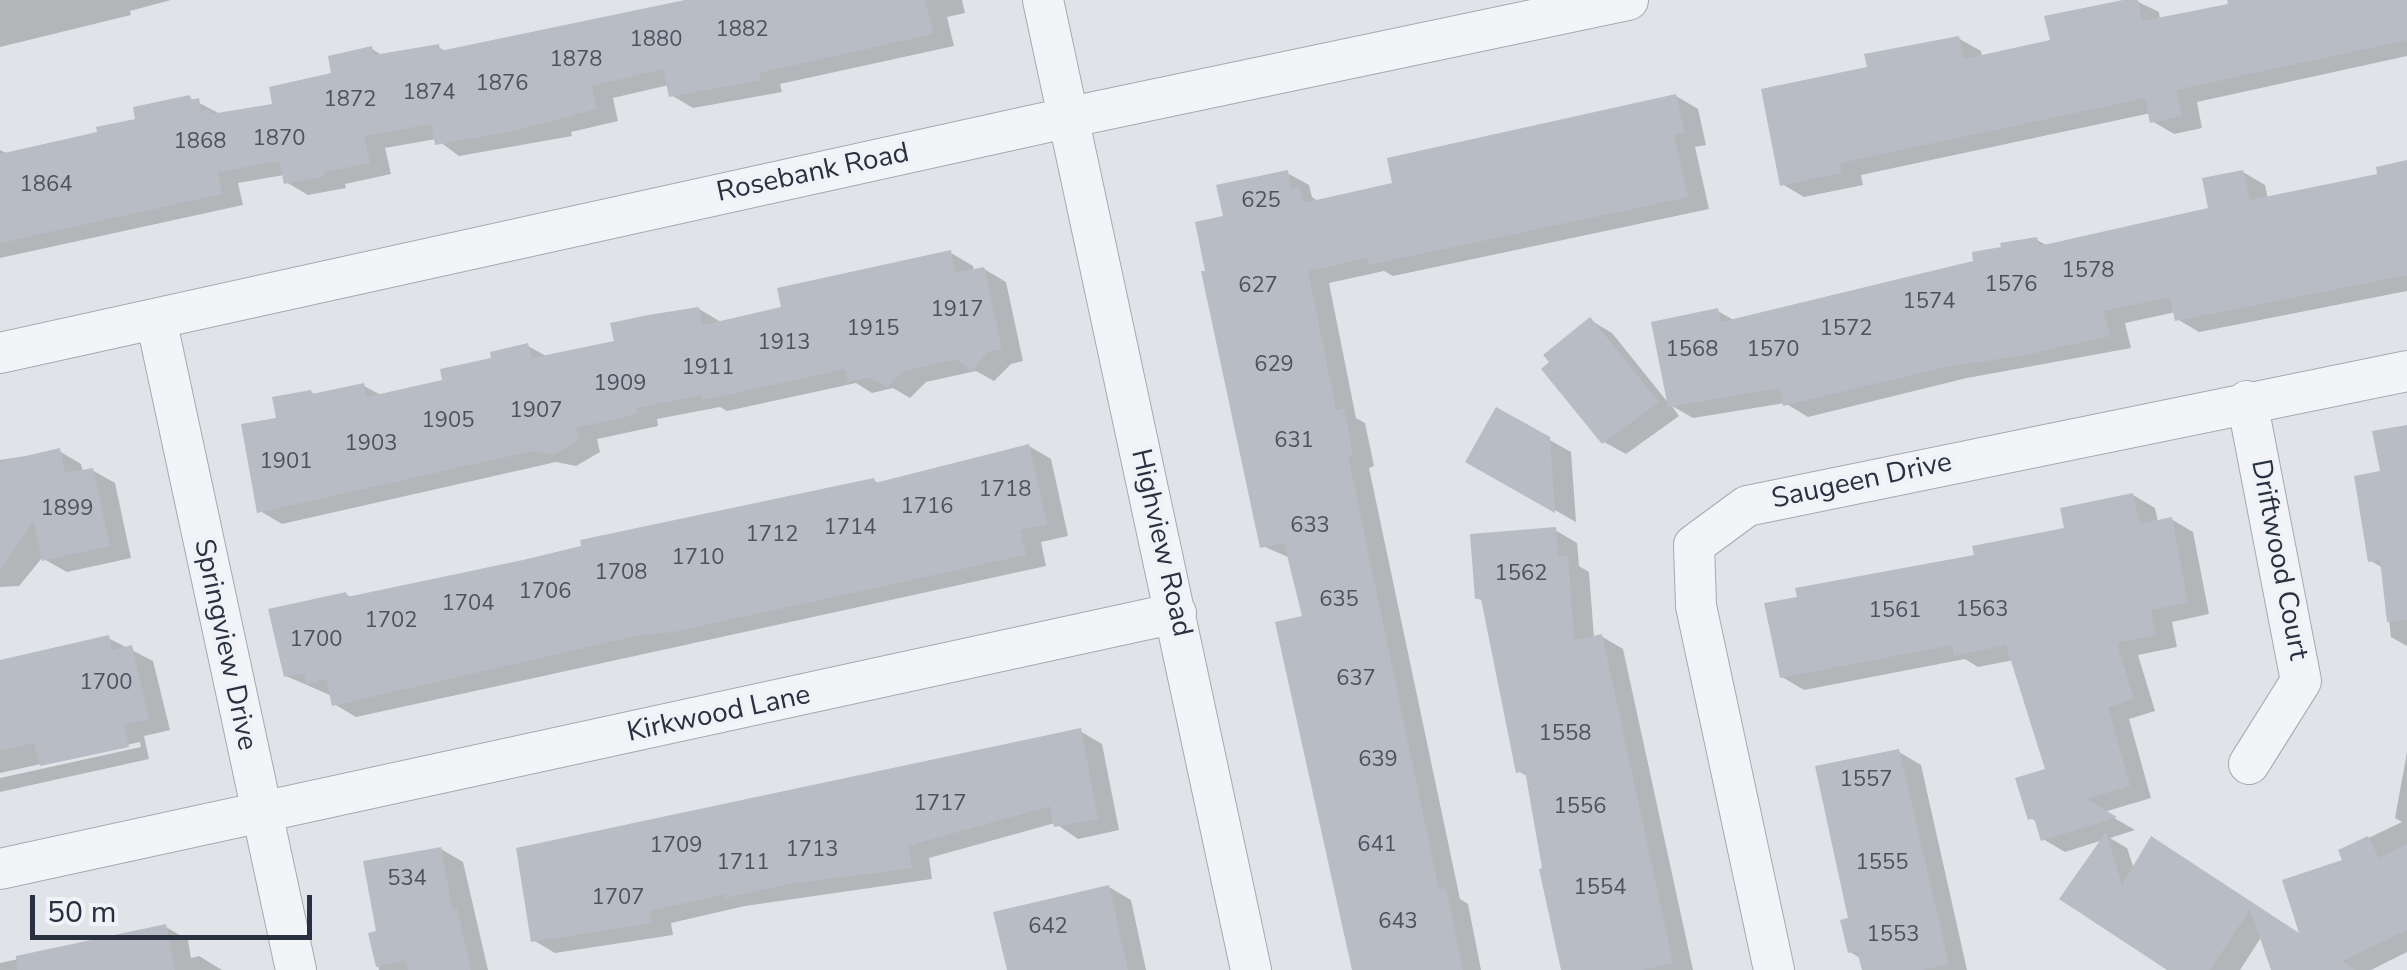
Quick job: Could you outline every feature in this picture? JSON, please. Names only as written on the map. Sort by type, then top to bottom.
[{"type":"street","name":"Highview Road","points":[[1043,0],[1251,970]]},
{"type":"street","name":"Rosebank Road","points":[[0,353],[1066,118],[1628,0]]},
{"type":"street","name":"Springview Drive","points":[[156,319],[296,970]]},
{"type":"street","name":"Saugeen Drive","points":[[1774,970],[1696,606],[1694,546],[1747,506],[2407,371]]},
{"type":"street","name":"Driftwood Court","points":[[2247,402],[2301,680],[2249,764]]},
{"type":"street","name":"Kirkwood Lane","points":[[0,869],[1176,613]]},
{"type":"building","points":[[685,0],[925,0],[933,34],[759,73],[761,80],[669,97],[663,69],[592,86],[597,109],[513,131],[435,145],[431,124],[364,136],[370,163],[284,184],[279,161],[218,172],[222,194],[0,243],[0,154],[97,132],[96,127],[135,119],[133,107],[190,95],[191,100],[199,98],[201,111],[210,109],[211,114],[272,104],[269,87],[331,73],[328,56],[372,46],[374,55],[439,44],[440,51]]},
{"type":"building","points":[[2138,0],[2142,21],[2228,4],[2227,0],[2407,0],[2407,40],[2176,90],[2182,116],[2150,123],[2145,98],[1840,163],[1842,173],[1780,186],[1761,89],[1867,67],[1864,54],[1959,36],[1964,59],[2050,40],[2044,16]]},
{"type":"building","points":[[1676,94],[1685,133],[1674,135],[1688,197],[1369,265],[1367,258],[1308,271],[1336,410],[1344,408],[1353,455],[1348,456],[1439,890],[1446,888],[1463,970],[1352,970],[1275,622],[1302,616],[1284,543],[1260,548],[1201,271],[1205,271],[1195,222],[1223,216],[1216,185],[1288,170],[1291,189],[1300,187],[1303,203],[1392,183],[1387,158]]},
{"type":"building","points":[[2407,160],[2407,275],[2175,321],[2170,297],[2104,311],[2110,336],[2026,355],[1944,367],[1783,406],[1780,388],[1668,407],[1651,322],[1718,308],[1721,322],[1973,261],[1972,252],[2001,247],[2000,243],[2037,237],[2039,246],[2208,208],[2202,178],[2243,170],[2250,200],[2377,174],[2376,167]]},
{"type":"building","points":[[951,250],[955,273],[984,267],[1002,349],[988,352],[971,371],[957,359],[903,371],[887,387],[868,377],[848,382],[845,369],[703,400],[702,395],[636,408],[637,414],[576,428],[579,440],[553,455],[532,451],[257,513],[241,424],[276,418],[272,397],[311,390],[312,394],[364,383],[367,397],[442,380],[440,369],[491,358],[490,352],[528,343],[532,358],[614,341],[610,323],[648,315],[699,307],[703,325],[781,307],[777,288]]},
{"type":"building","points":[[1590,317],[1659,402],[1602,444],[1541,369],[1549,362],[1543,355]]},
{"type":"building","points":[[1496,407],[1550,437],[1555,513],[1465,462]]},
{"type":"building","points":[[2407,425],[2407,620],[2387,622],[2380,560],[2368,562],[2354,476],[2380,471],[2372,431]]},
{"type":"building","points":[[1029,444],[1047,524],[1020,530],[1026,555],[673,632],[636,636],[332,706],[326,679],[306,684],[304,673],[284,677],[268,609],[346,592],[347,597],[523,560],[581,546],[580,540],[874,478],[875,483]]},
{"type":"building","points":[[60,448],[65,473],[93,468],[110,546],[42,561],[34,520],[0,570],[0,462]]},
{"type":"building","points":[[2133,493],[2140,524],[2172,517],[2188,602],[2151,610],[2156,635],[2117,643],[2134,699],[2108,707],[2130,786],[2086,799],[2117,817],[2041,841],[2034,818],[2028,820],[2015,778],[2045,769],[2006,645],[1954,656],[1952,645],[1780,678],[1764,603],[1797,597],[1795,588],[1974,555],[1972,546],[2064,528],[2060,508]]},
{"type":"building","points":[[1556,527],[1558,557],[1568,556],[1574,640],[1602,634],[1673,963],[1642,970],[1561,970],[1539,869],[1542,868],[1525,771],[1516,773],[1481,599],[1475,599],[1470,534]]},
{"type":"building","points":[[109,635],[112,650],[132,645],[149,719],[124,725],[129,747],[40,766],[34,743],[0,751],[0,660]]},
{"type":"building","points":[[1081,728],[1098,819],[1054,827],[1050,806],[908,846],[912,868],[790,884],[725,898],[725,894],[650,911],[652,923],[531,942],[516,848]]},
{"type":"building","points":[[1899,749],[1949,964],[1922,970],[1862,970],[1857,951],[1848,953],[1840,920],[1848,918],[1815,766]]},
{"type":"building","points":[[2106,832],[2122,885],[2151,836],[2299,933],[2282,880],[2342,860],[2338,850],[2368,836],[2379,858],[2407,844],[2407,930],[2342,961],[2355,970],[2271,970],[2250,909],[2210,970],[2167,970],[2059,899]]},
{"type":"building","points":[[441,847],[452,909],[457,909],[471,970],[408,970],[406,960],[376,967],[368,933],[376,931],[363,861]]},
{"type":"building","points":[[1109,885],[1128,970],[1007,970],[993,912]]},
{"type":"building","points":[[166,924],[175,970],[17,970],[16,956]]}]
